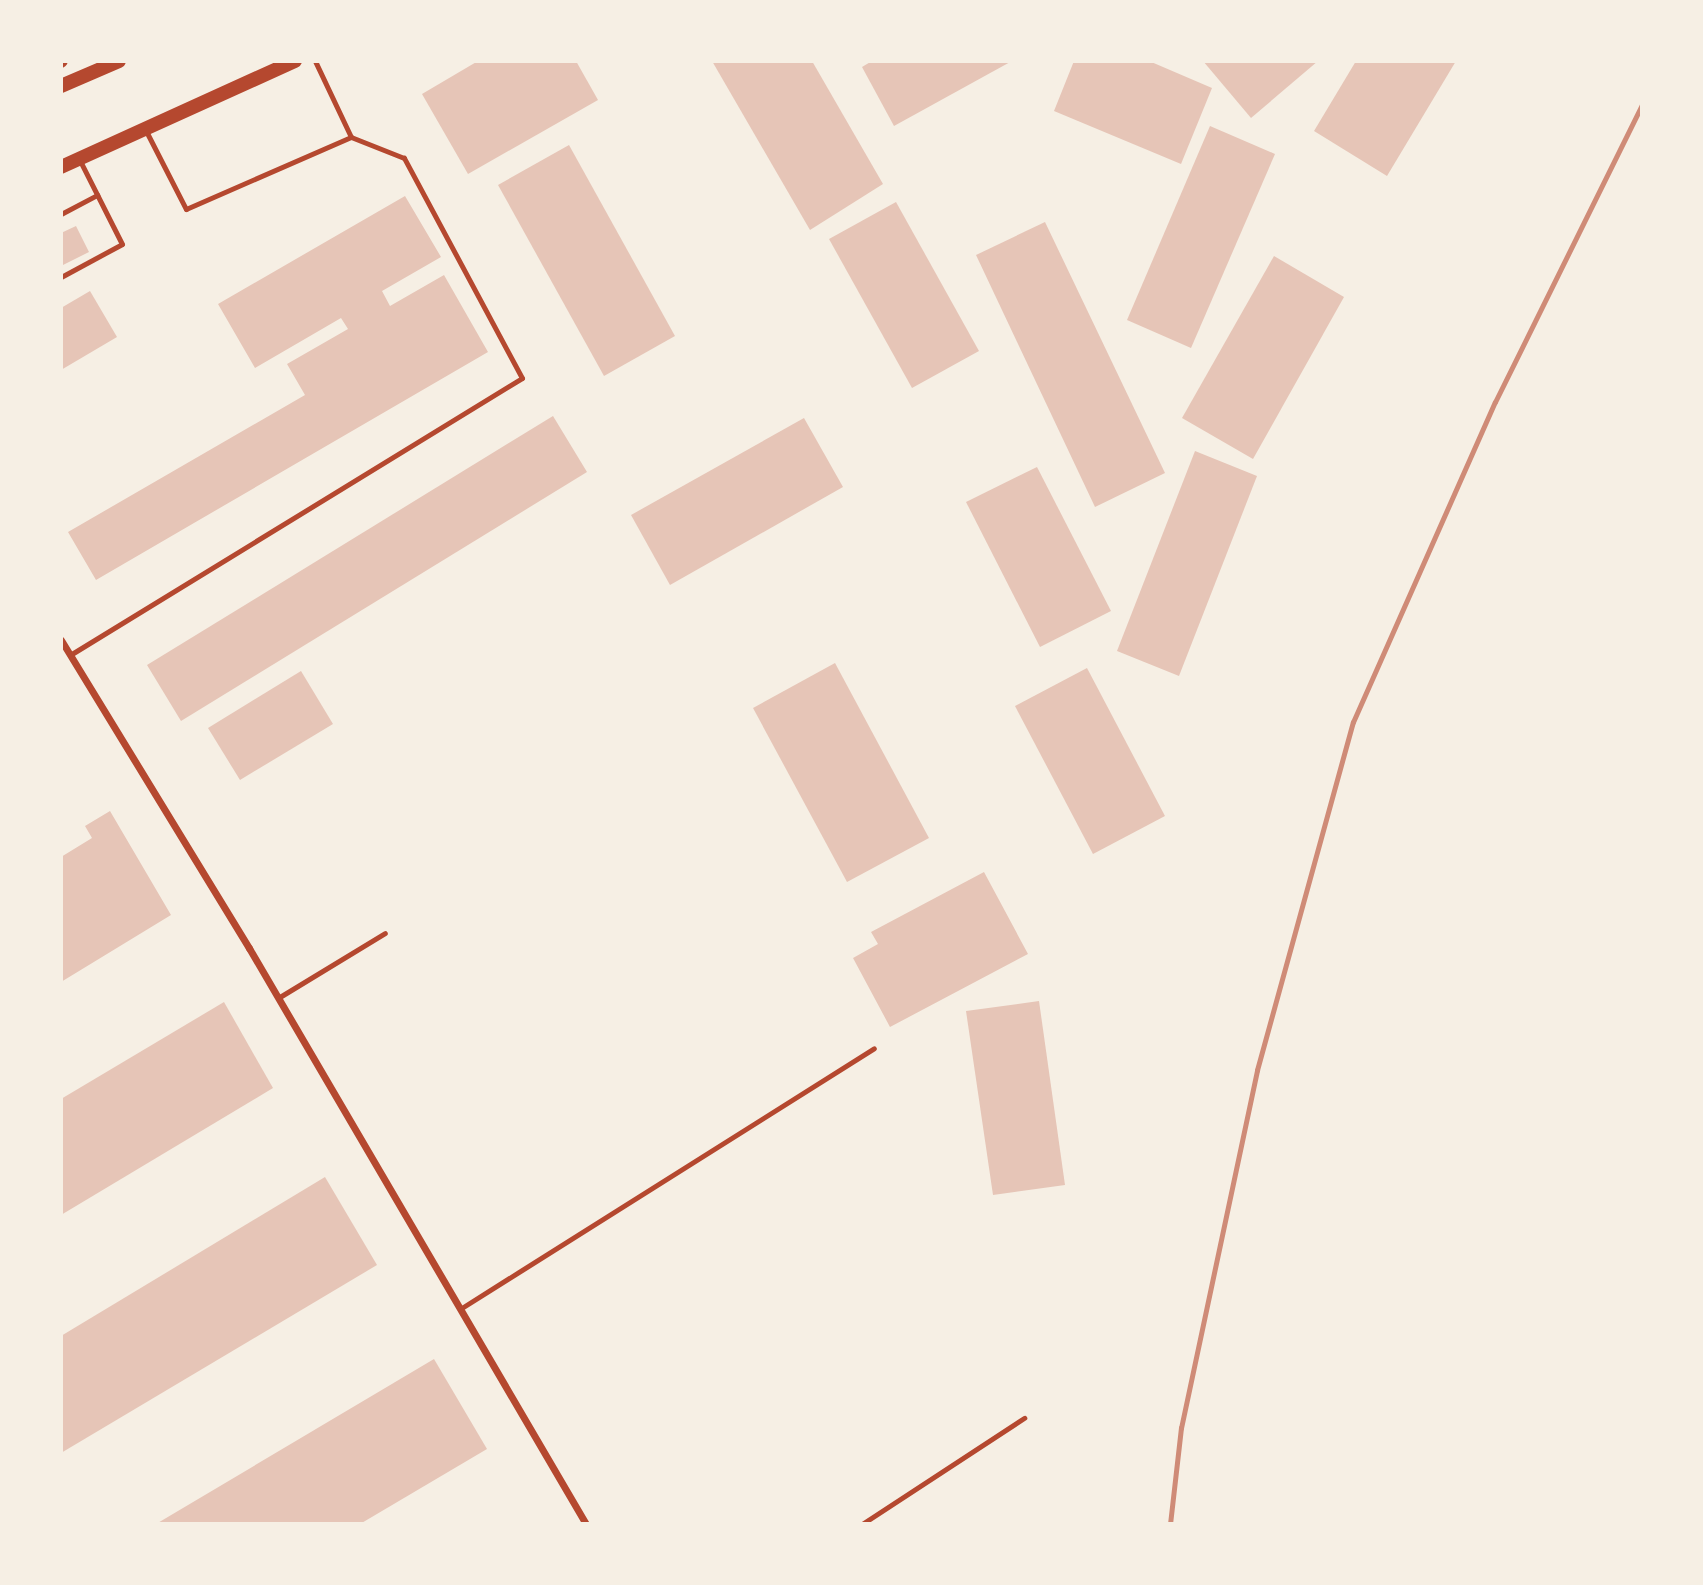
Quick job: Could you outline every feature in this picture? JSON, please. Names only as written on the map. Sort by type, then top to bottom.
[{"type":"main road","points":[[61,86],[119,61]]},
{"type":"main road","points":[[61,167],[295,61]]},
{"type":"street","points":[[61,640],[278,998],[586,1524]]},
{"type":"lane","points":[[70,655],[522,378],[404,158],[351,137],[315,61]]},
{"type":"lane","points":[[145,129],[186,209],[351,137]]},
{"type":"lane","points":[[61,277],[122,244],[79,159]]},
{"type":"lane","points":[[61,214],[97,195]]},
{"type":"lane","points":[[278,998],[385,933]]},
{"type":"lane","points":[[460,1309],[874,1048]]},
{"type":"lane","points":[[862,1524],[1024,1418]]},
{"type":"building","points":[[478,61],[576,61],[598,100],[468,174],[422,94]]},
{"type":"building","points":[[712,61],[812,61],[883,184],[810,230]]},
{"type":"building","points":[[872,61],[1012,61],[894,126],[862,67]]},
{"type":"building","points":[[1074,61],[1149,61],[1212,88],[1181,164],[1054,111]]},
{"type":"building","points":[[1203,61],[1318,61],[1251,118]]},
{"type":"building","points":[[1356,61],[1456,61],[1387,176],[1314,131]]},
{"type":"building","points":[[1210,126],[1275,154],[1191,348],[1127,320]]},
{"type":"building","points":[[569,145],[675,336],[604,376],[498,185]]},
{"type":"building","points":[[405,196],[441,257],[382,291],[390,306],[444,275],[488,352],[96,580],[68,532],[305,395],[287,364],[348,329],[341,318],[255,368],[218,304]]},
{"type":"building","points":[[896,202],[979,351],[912,388],[829,239]]},
{"type":"building","points":[[1045,222],[1165,473],[1095,507],[976,255]]},
{"type":"building","points":[[76,226],[89,252],[61,266],[61,233]]},
{"type":"building","points":[[1274,256],[1344,297],[1253,459],[1182,418]]},
{"type":"building","points":[[90,291],[117,337],[61,370],[61,308]]},
{"type":"building","points":[[553,416],[587,472],[181,721],[147,665]]},
{"type":"building","points":[[804,418],[843,487],[670,585],[631,515]]},
{"type":"building","points":[[1195,451],[1257,476],[1179,676],[1117,651]]},
{"type":"building","points":[[1037,467],[1111,611],[1040,647],[966,502]]},
{"type":"building","points":[[835,663],[929,838],[847,882],[753,708]]},
{"type":"building","points":[[1087,668],[1165,816],[1093,854],[1015,706]]},
{"type":"building","points":[[301,671],[333,724],[240,780],[208,728]]},
{"type":"building","points":[[110,811],[171,915],[61,982],[61,857],[92,838],[85,826]]},
{"type":"building","points":[[984,872],[1028,954],[890,1027],[853,958],[878,944],[871,932]]},
{"type":"building","points":[[1039,1001],[1065,1185],[993,1195],[966,1011]]},
{"type":"building","points":[[224,1002],[273,1088],[61,1215],[61,1099]]},
{"type":"building","points":[[325,1177],[377,1265],[61,1453],[61,1336]]},
{"type":"building","points":[[434,1359],[487,1449],[360,1524],[156,1524]]},
{"type":"railway","points":[[1170,1524],[1181,1428],[1257,1070],[1353,722],[1495,402],[1642,104]]}]
